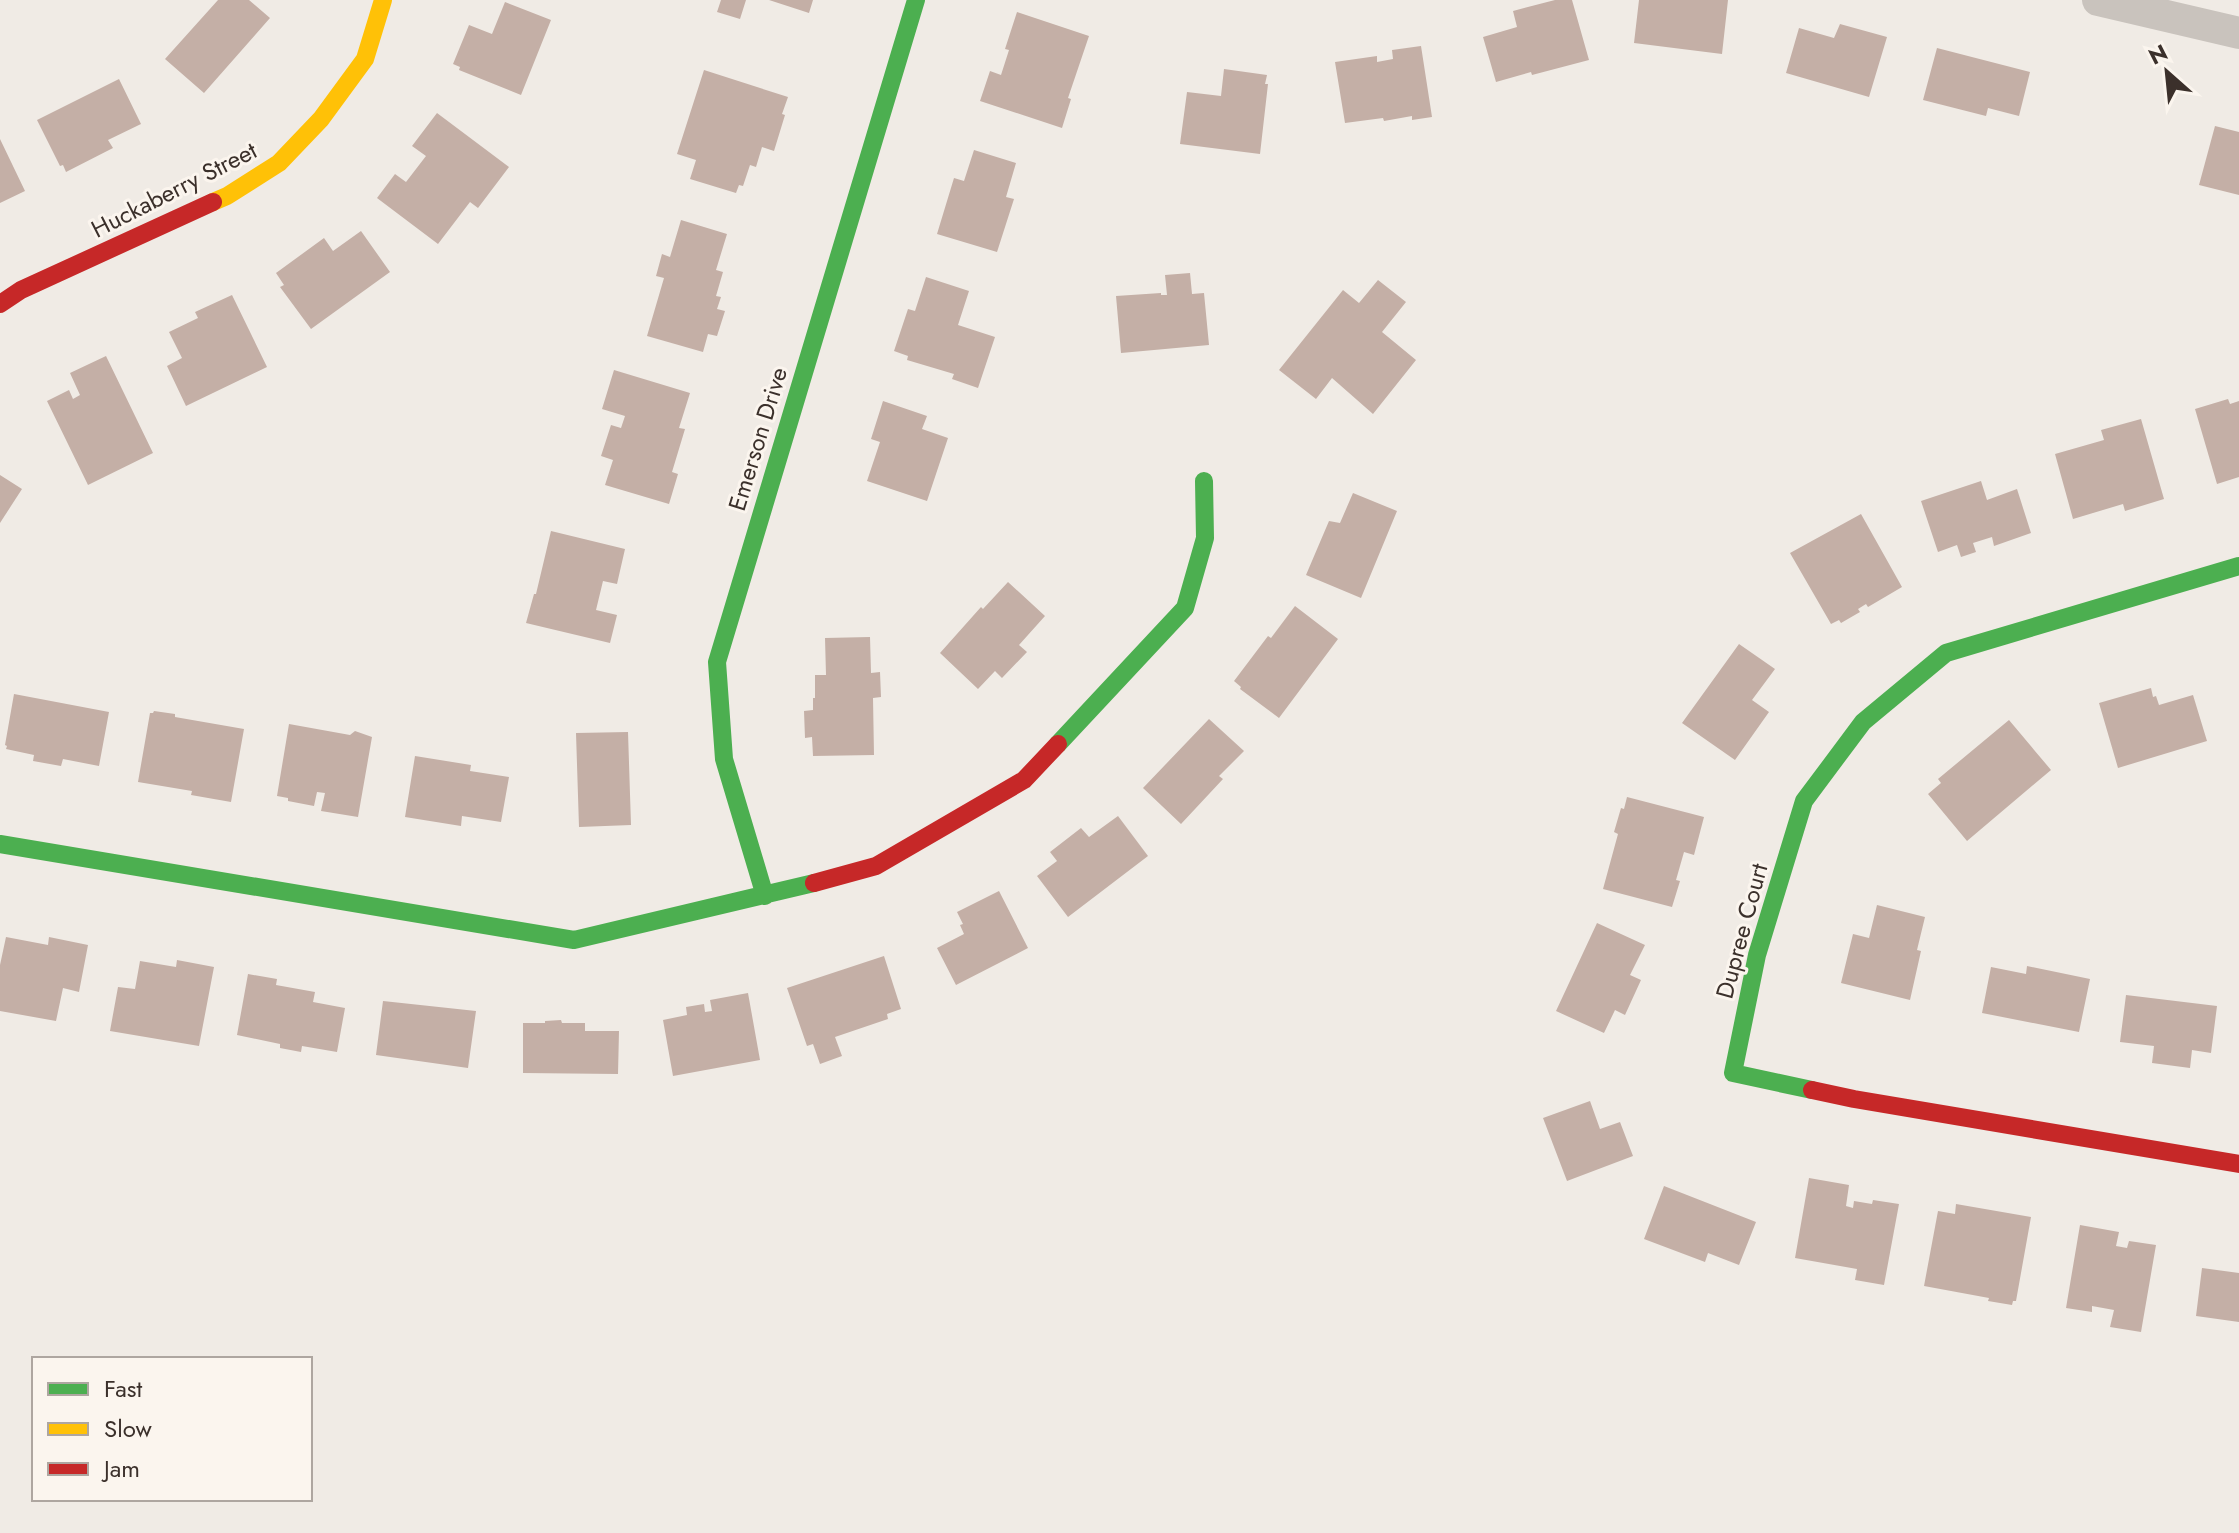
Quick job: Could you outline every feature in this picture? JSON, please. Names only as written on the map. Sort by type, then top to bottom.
[{"type":"street","name":"Huckaberry Street","points":[[0,304],[21,290],[227,196],[279,163],[321,119],[365,59],[383,0]]},
{"type":"street","name":"Emerson Drive","points":[[765,896],[724,759],[717,662],[916,0]]},
{"type":"street","points":[[2098,0],[2239,33]]},
{"type":"street","points":[[0,844],[574,940],[765,896],[876,866],[1024,780],[1185,608],[1205,538],[1204,481]]},
{"type":"street","name":"Dupree Court","points":[[2239,566],[1946,653],[1863,722],[1804,801],[1757,955],[1733,1073],[1854,1099],[2239,1164]]},
{"type":"building","points":[[218,0],[249,0],[270,18],[204,93],[165,59]]},
{"type":"building","points":[[721,0],[746,0],[740,19],[717,12]]},
{"type":"building","points":[[769,0],[813,0],[809,13]]},
{"type":"building","points":[[1555,0],[1572,0],[1589,60],[1496,82],[1483,37],[1517,27],[1513,11]]},
{"type":"building","points":[[1639,0],[1728,0],[1722,54],[1634,43]]},
{"type":"building","points":[[505,2],[551,20],[521,95],[459,70],[460,67],[453,64],[469,25],[492,34]]},
{"type":"building","points":[[1017,12],[1089,36],[1068,98],[1071,99],[1062,128],[980,101],[990,71],[1001,75],[1009,50],[1005,49]]},
{"type":"building","points":[[1840,24],[1887,37],[1869,97],[1786,73],[1799,28],[1834,38]]},
{"type":"building","points":[[1421,46],[1432,117],[1345,123],[1335,62],[1377,56],[1377,62],[1393,59],[1392,50]]},
{"type":"building","points":[[1937,48],[2030,72],[2019,116],[1988,108],[1986,116],[1923,100]]},
{"type":"building","points":[[1224,69],[1267,75],[1260,154],[1180,144],[1187,92],[1221,96]]},
{"type":"building","points":[[704,70],[788,97],[774,151],[762,147],[756,167],[750,165],[743,186],[739,185],[736,193],[690,179],[696,160],[677,154]]},
{"type":"building","points":[[119,79],[141,124],[108,140],[113,148],[66,172],[37,120]]},
{"type":"building","points":[[437,113],[509,167],[478,208],[470,202],[438,244],[377,198],[395,174],[406,182],[426,156],[412,146]]},
{"type":"building","points":[[2215,126],[2239,132],[2239,195],[2199,185]]},
{"type":"building","points":[[0,139],[25,191],[0,203]]},
{"type":"building","points":[[974,150],[1016,163],[1006,197],[1014,199],[997,252],[937,234],[954,178],[964,181]]},
{"type":"building","points":[[681,220],[727,234],[716,270],[723,272],[716,296],[721,297],[717,309],[725,311],[717,336],[708,334],[703,352],[647,336],[664,278],[656,276],[662,254],[670,257]]},
{"type":"building","points":[[361,231],[390,272],[311,329],[280,287],[284,285],[276,273],[324,238],[333,251]]},
{"type":"building","points":[[1190,273],[1192,294],[1204,293],[1209,345],[1121,353],[1116,296],[1167,295],[1165,275]]},
{"type":"building","points":[[926,277],[969,291],[958,325],[995,337],[978,388],[952,379],[954,374],[907,360],[908,356],[894,351],[908,309],[915,311]]},
{"type":"building","points":[[1378,280],[1406,302],[1382,332],[1416,360],[1373,414],[1332,378],[1316,399],[1279,370],[1343,290],[1359,303]]},
{"type":"building","points":[[232,295],[267,367],[186,406],[167,366],[182,358],[169,332],[198,318],[195,312]]},
{"type":"building","points":[[106,356],[153,453],[88,485],[47,401],[69,390],[73,399],[80,395],[70,373]]},
{"type":"building","points":[[614,370],[690,393],[679,428],[685,429],[672,472],[678,474],[669,504],[605,485],[613,460],[601,456],[611,425],[621,428],[625,416],[602,409]]},
{"type":"building","points":[[2228,399],[2230,404],[2239,401],[2239,477],[2217,484],[2195,409]]},
{"type":"building","points":[[883,401],[927,416],[922,429],[948,438],[927,501],[867,481],[880,442],[871,439]]},
{"type":"building","points":[[2141,419],[2164,499],[2125,511],[2123,504],[2073,519],[2055,454],[2104,440],[2101,430]]},
{"type":"building","points":[[0,475],[22,489],[0,523]]},
{"type":"building","points":[[1981,481],[1987,500],[2017,489],[2031,533],[1994,546],[1992,537],[1973,543],[1976,552],[1961,557],[1957,545],[1938,552],[1921,501]]},
{"type":"building","points":[[1353,493],[1397,511],[1361,598],[1306,575],[1329,521],[1340,523]]},
{"type":"building","points":[[1861,514],[1902,587],[1868,607],[1866,604],[1858,609],[1860,612],[1841,623],[1839,620],[1831,624],[1790,553]]},
{"type":"building","points":[[551,531],[625,549],[617,584],[603,581],[596,610],[617,615],[610,643],[526,623]]},
{"type":"building","points":[[1008,582],[1045,616],[1019,645],[1027,652],[1002,678],[995,671],[978,689],[940,653]]},
{"type":"building","points":[[1295,606],[1338,639],[1279,718],[1234,681]]},
{"type":"building","points":[[870,637],[871,673],[880,672],[881,697],[873,698],[874,755],[813,756],[812,737],[805,738],[804,711],[813,710],[815,675],[826,675],[825,638]]},
{"type":"building","points":[[1739,644],[1775,669],[1752,700],[1769,712],[1735,760],[1682,723]]},
{"type":"building","points":[[2151,688],[2159,705],[2193,695],[2207,741],[2118,768],[2099,703]]},
{"type":"building","points":[[14,694],[109,712],[99,766],[63,759],[61,766],[33,761],[34,755],[6,749]]},
{"type":"building","points":[[154,711],[244,729],[231,802],[191,795],[192,791],[138,782],[150,713]]},
{"type":"building","points":[[1209,719],[1244,751],[1219,776],[1223,779],[1181,824],[1143,788]]},
{"type":"building","points":[[2009,720],[2051,770],[1967,841],[1928,794],[1941,783],[1938,779]]},
{"type":"building","points":[[289,724],[350,735],[355,731],[372,737],[358,817],[321,811],[325,793],[317,792],[314,806],[277,796]]},
{"type":"building","points":[[628,732],[631,825],[579,827],[576,733]]},
{"type":"building","points":[[415,756],[471,765],[470,771],[509,777],[501,822],[462,816],[461,826],[405,817]]},
{"type":"building","points":[[1627,797],[1704,817],[1694,855],[1684,852],[1672,907],[1603,889],[1618,834],[1614,832]]},
{"type":"building","points":[[1118,816],[1148,856],[1068,917],[1037,876],[1057,861],[1050,852],[1081,828],[1089,837]]},
{"type":"building","points":[[999,891],[1028,948],[956,985],[937,948],[964,934],[957,912]]},
{"type":"building","points":[[1877,905],[1925,917],[1910,1000],[1841,983],[1853,934],[1869,938]]},
{"type":"building","points":[[1597,923],[1645,945],[1630,975],[1641,980],[1625,1015],[1615,1010],[1604,1033],[1556,1011]]},
{"type":"building","points":[[6,937],[48,945],[49,937],[88,945],[79,992],[63,988],[56,1021],[0,1011],[0,965]]},
{"type":"building","points":[[884,956],[901,1009],[887,1014],[888,1019],[835,1037],[842,1056],[820,1064],[813,1044],[807,1046],[787,988]]},
{"type":"building","points":[[177,960],[214,967],[199,1046],[110,1031],[118,987],[135,989],[140,961],[176,967]]},
{"type":"building","points":[[2027,966],[2090,979],[2079,1032],[1982,1013],[1991,967],[2026,974]]},
{"type":"building","points":[[248,974],[277,979],[276,985],[315,992],[313,1002],[345,1008],[337,1052],[302,1046],[301,1052],[237,1035]]},
{"type":"building","points":[[748,993],[760,1060],[673,1076],[663,1020],[687,1015],[686,1007],[704,1004],[705,1012],[712,1011],[710,1000]]},
{"type":"building","points":[[2126,995],[2217,1006],[2211,1053],[2192,1050],[2190,1068],[2152,1063],[2154,1046],[2120,1042]]},
{"type":"building","points":[[383,1001],[476,1011],[468,1068],[376,1055]]},
{"type":"building","points":[[561,1020],[562,1023],[585,1023],[585,1031],[619,1031],[618,1074],[523,1073],[523,1023]]},
{"type":"building","points":[[1590,1101],[1600,1129],[1620,1122],[1633,1156],[1567,1181],[1543,1118]]},
{"type":"building","points":[[1809,1178],[1849,1185],[1846,1206],[1853,1208],[1854,1201],[1872,1204],[1873,1200],[1899,1204],[1884,1285],[1855,1280],[1857,1269],[1795,1258]]},
{"type":"building","points":[[1664,1186],[1756,1222],[1739,1265],[1708,1253],[1705,1262],[1644,1239]]},
{"type":"building","points":[[1956,1204],[2031,1217],[2016,1301],[2012,1305],[1924,1286],[1938,1211],[1955,1214]]},
{"type":"building","points":[[2080,1225],[2119,1232],[2116,1246],[2127,1248],[2129,1241],[2156,1245],[2141,1332],[2110,1327],[2114,1310],[2092,1306],[2092,1312],[2066,1308]]},
{"type":"building","points":[[2202,1268],[2239,1273],[2239,1322],[2196,1316]]},
{"type":"traffic: fast","points":[[765,896],[724,759],[717,662],[916,0]]},
{"type":"traffic: fast","points":[[1058,744],[1185,608],[1205,538],[1204,481]]},
{"type":"traffic: fast","points":[[1812,1090],[1733,1073],[1757,955],[1804,801],[1863,722],[1946,653],[2239,566]]},
{"type":"traffic: fast","points":[[0,844],[574,940],[814,883]]},
{"type":"traffic: slow","points":[[213,202],[279,163],[321,119],[365,59],[383,0]]},
{"type":"traffic: jam","points":[[0,304],[21,290],[213,202]]},
{"type":"traffic: jam","points":[[814,883],[876,866],[1024,780],[1058,744]]},
{"type":"traffic: jam","points":[[1812,1090],[2239,1164]]}]
